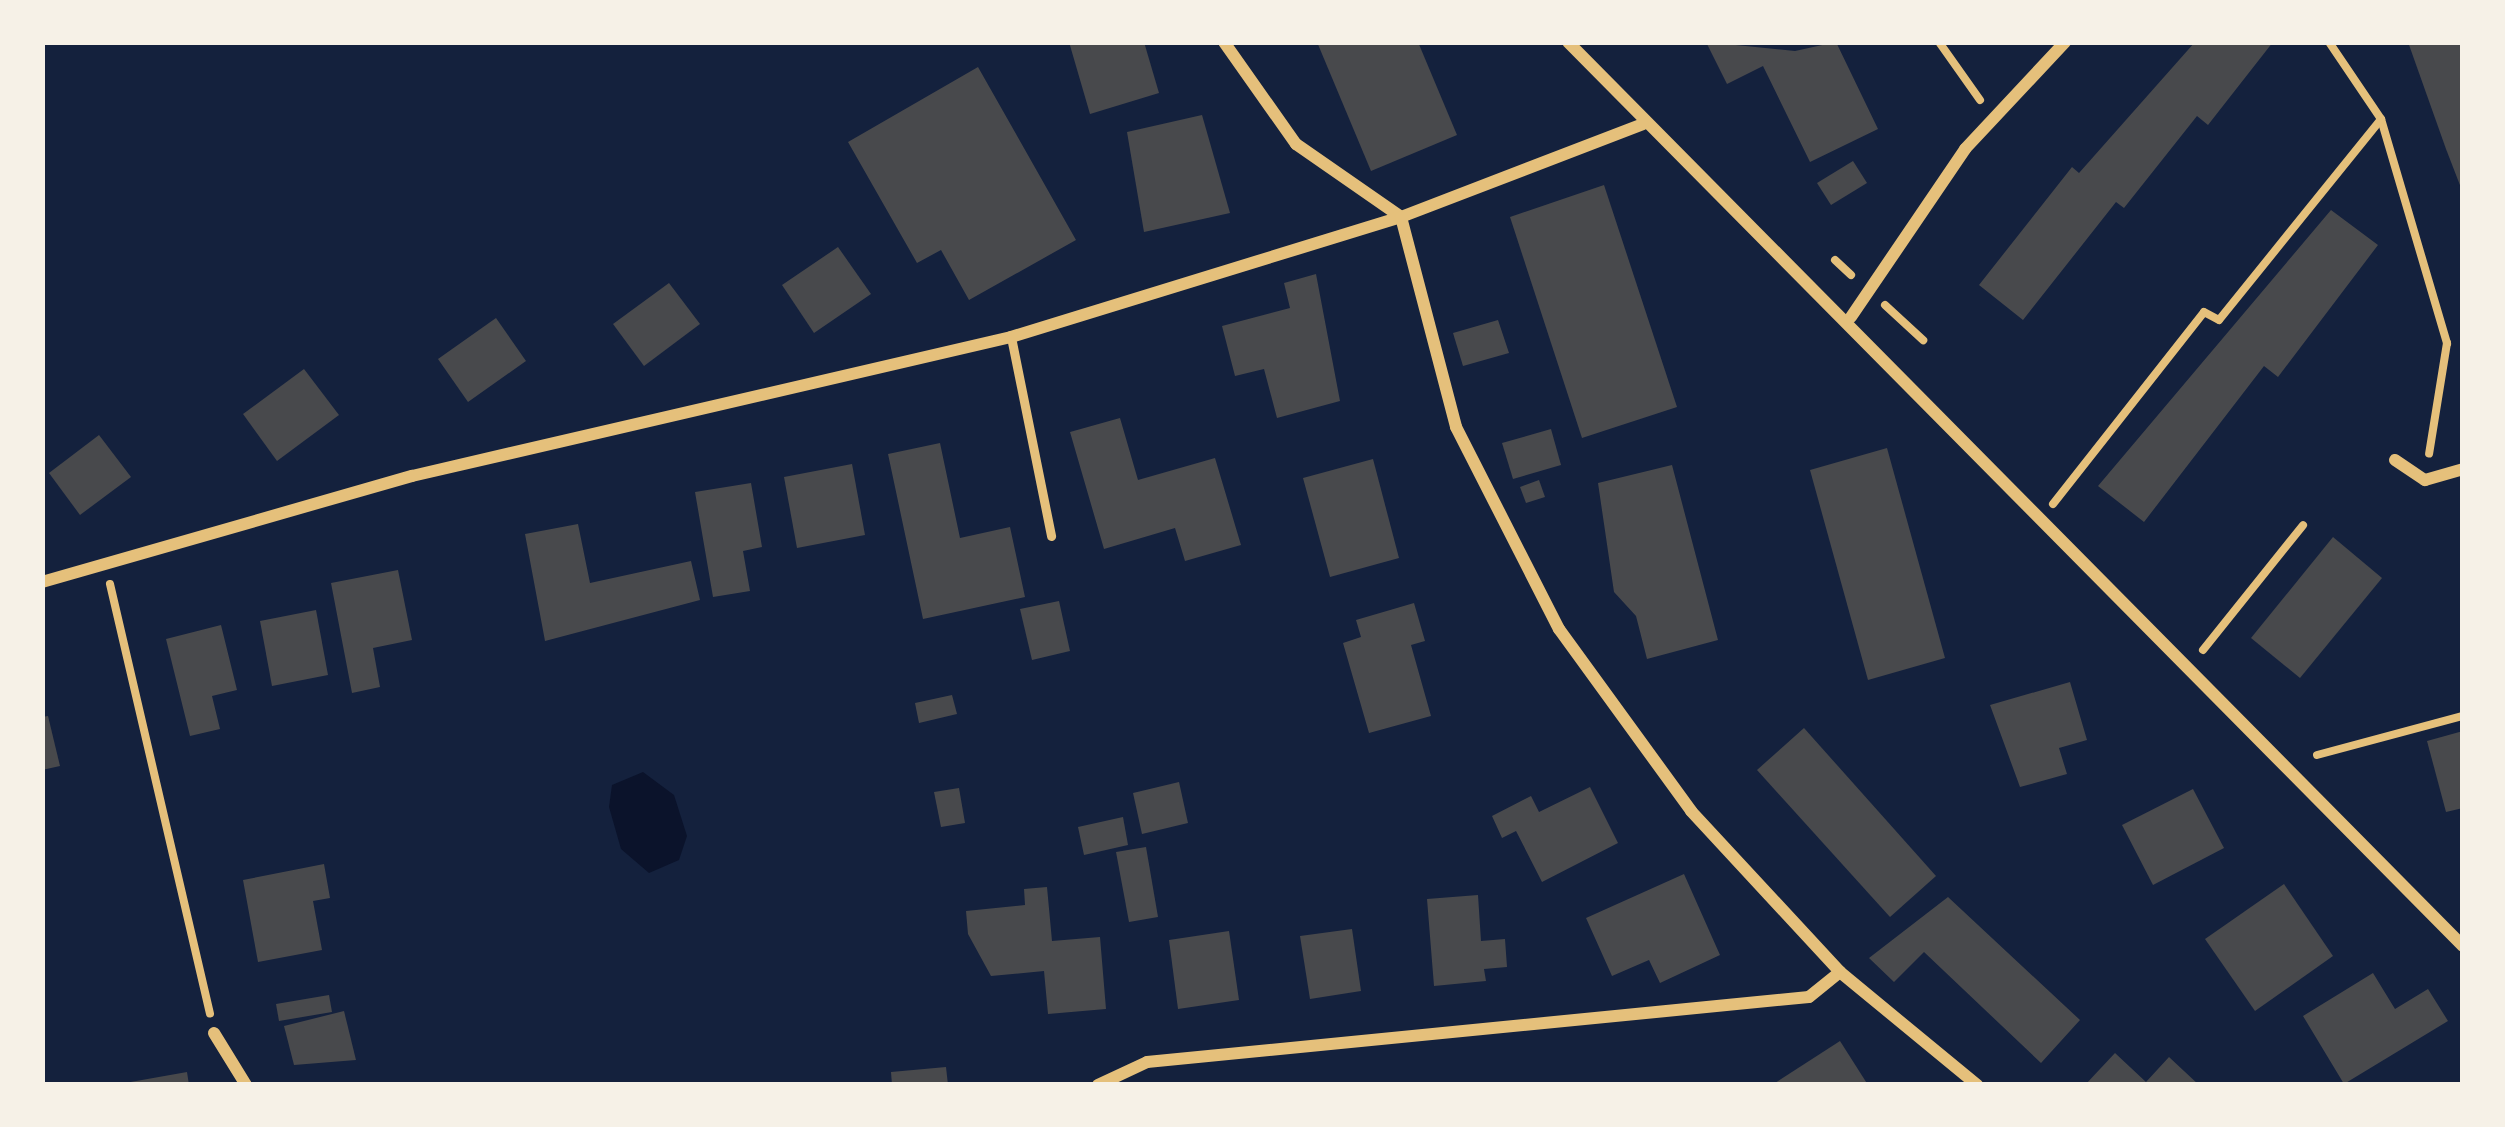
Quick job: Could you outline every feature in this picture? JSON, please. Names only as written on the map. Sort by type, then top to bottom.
[{"type":"street","points":[[1224,42],[1296,143],[1401,217],[1456,427],[1559,629],[1691,811],[1840,972],[1977,1085]]},
{"type":"street","points":[[1568,42],[1643,124],[1851,317],[2040,521],[2463,946]]},
{"type":"street","points":[[1851,317],[1994,114],[2065,42]]},
{"type":"street","points":[[42,583],[412,476],[1011,337],[1401,217],[1643,124]]},
{"type":"street","points":[[2395,460],[2425,480],[2463,470]]},
{"type":"street","points":[[1098,1085],[1147,1062],[1809,997],[1840,972]]},
{"type":"street","points":[[214,1033],[246,1085]]},
{"type":"lane","points":[[1011,337],[1051,536]]},
{"type":"path","points":[[1939,42],[1994,114]]},
{"type":"path","points":[[2329,42],[2381,119],[2447,343],[2425,480]]},
{"type":"path","points":[[2040,521],[2204,312],[2219,320],[2381,119]]},
{"type":"path","points":[[2188,669],[2303,525]]},
{"type":"path","points":[[105,564],[214,1033]]},
{"type":"path","points":[[2317,755],[2463,716]]},
{"type":"water","points":[[643,772],[674,795],[687,836],[679,860],[649,873],[621,849],[609,807],[612,785]]},
{"type":"building","points":[[1069,42],[1144,42],[1159,93],[1090,114]]},
{"type":"building","points":[[1317,42],[1418,42],[1457,135],[1371,171]]},
{"type":"building","points":[[1706,42],[1795,51],[1836,42],[1878,129],[1810,162],[1763,66],[1727,84]]},
{"type":"building","points":[[2195,42],[2273,42],[2208,125],[2197,116],[2124,208],[2116,202],[2023,320],[1979,285],[2072,167],[2079,173]]},
{"type":"building","points":[[2408,42],[2463,42],[2463,193],[2446,149]]},
{"type":"building","points":[[978,67],[1076,240],[969,300],[941,250],[917,263],[848,142]]},
{"type":"building","points":[[1202,115],[1230,213],[1144,232],[1127,132]]},
{"type":"building","points":[[1853,161],[1867,183],[1831,205],[1817,183]]},
{"type":"building","points":[[1604,185],[1677,407],[1582,438],[1510,217]]},
{"type":"building","points":[[2331,210],[2378,245],[2278,377],[2264,366],[2144,522],[2098,486]]},
{"type":"building","points":[[838,247],[871,294],[814,333],[782,285]]},
{"type":"building","points":[[1316,274],[1340,401],[1277,418],[1264,369],[1235,376],[1222,326],[1290,308],[1284,283]]},
{"type":"building","points":[[669,283],[700,324],[644,366],[613,324]]},
{"type":"building","points":[[496,318],[526,361],[468,402],[438,359]]},
{"type":"building","points":[[1498,320],[1509,353],[1463,366],[1453,333]]},
{"type":"building","points":[[304,369],[339,415],[277,461],[243,414]]},
{"type":"building","points":[[1120,418],[1138,480],[1215,458],[1241,545],[1185,561],[1175,528],[1104,549],[1070,432]]},
{"type":"building","points":[[1551,429],[1561,465],[1513,479],[1502,443]]},
{"type":"building","points":[[99,435],[131,477],[80,515],[49,473]]},
{"type":"building","points":[[940,443],[960,538],[1010,527],[1025,597],[923,619],[888,454]]},
{"type":"building","points":[[1887,448],[1945,658],[1868,680],[1810,470]]},
{"type":"building","points":[[1373,459],[1399,558],[1330,577],[1303,478]]},
{"type":"building","points":[[852,464],[865,535],[797,548],[784,477]]},
{"type":"building","points":[[1672,465],[1718,640],[1647,659],[1636,616],[1614,592],[1598,483]]},
{"type":"building","points":[[1539,480],[1545,497],[1526,503],[1520,487]]},
{"type":"building","points":[[751,483],[762,547],[743,551],[750,591],[713,597],[695,492]]},
{"type":"building","points":[[578,524],[590,583],[691,561],[700,600],[545,641],[525,534]]},
{"type":"building","points":[[2333,537],[2382,578],[2300,678],[2251,638]]},
{"type":"building","points":[[398,570],[412,640],[373,648],[380,687],[352,693],[331,583]]},
{"type":"building","points":[[1059,601],[1070,651],[1032,660],[1020,609]]},
{"type":"building","points":[[1414,603],[1425,641],[1411,645],[1431,716],[1369,733],[1343,643],[1361,637],[1356,620]]},
{"type":"building","points":[[316,610],[328,675],[272,686],[260,621]]},
{"type":"building","points":[[221,625],[237,690],[212,696],[220,729],[190,736],[166,639]]},
{"type":"building","points":[[2070,682],[2087,740],[2059,748],[2067,774],[2020,787],[1990,705]]},
{"type":"building","points":[[952,695],[957,714],[919,723],[915,703]]},
{"type":"building","points":[[48,716],[60,766],[42,770],[42,717]]},
{"type":"building","points":[[1804,728],[1936,876],[1890,917],[1757,770]]},
{"type":"building","points":[[2463,731],[2463,808],[2446,812],[2427,741]]},
{"type":"building","points":[[1179,782],[1188,823],[1142,834],[1133,793]]},
{"type":"building","points":[[1590,787],[1618,843],[1542,882],[1516,831],[1502,838],[1492,816],[1531,796],[1539,812]]},
{"type":"building","points":[[959,788],[965,823],[941,827],[934,792]]},
{"type":"building","points":[[2193,789],[2224,848],[2153,885],[2122,825]]},
{"type":"building","points":[[1123,817],[1128,845],[1084,855],[1078,827]]},
{"type":"building","points":[[1146,847],[1158,917],[1129,922],[1116,852]]},
{"type":"building","points":[[324,864],[330,898],[313,901],[322,950],[258,962],[243,880]]},
{"type":"building","points":[[1684,874],[1720,955],[1660,983],[1649,960],[1612,976],[1586,918]]},
{"type":"building","points":[[2284,884],[2333,956],[2255,1011],[2205,939]]},
{"type":"building","points":[[1047,887],[1052,941],[1100,937],[1106,1009],[1048,1014],[1044,971],[991,976],[968,934],[966,911],[1025,905],[1024,889]]},
{"type":"building","points":[[1478,895],[1481,941],[1505,939],[1507,967],[1484,969],[1486,981],[1434,986],[1427,899]]},
{"type":"building","points":[[1948,897],[2080,1020],[2041,1063],[1924,952],[1894,982],[1869,958]]},
{"type":"building","points":[[1352,929],[1361,991],[1310,999],[1300,936]]},
{"type":"building","points":[[1229,931],[1239,1000],[1178,1009],[1169,940]]},
{"type":"building","points":[[2373,973],[2395,1009],[2428,989],[2448,1021],[2344,1084],[2303,1016]]},
{"type":"building","points":[[329,995],[332,1012],[279,1021],[276,1004]]},
{"type":"building","points":[[344,1011],[356,1060],[294,1065],[284,1026]]},
{"type":"building","points":[[1840,1041],[1868,1085],[1772,1085]]},
{"type":"building","points":[[2115,1053],[2146,1082],[2169,1057],[2199,1085],[2085,1085]]},
{"type":"building","points":[[946,1067],[948,1085],[892,1085],[891,1072]]},
{"type":"building","points":[[187,1072],[189,1085],[125,1085],[125,1083]]}]
